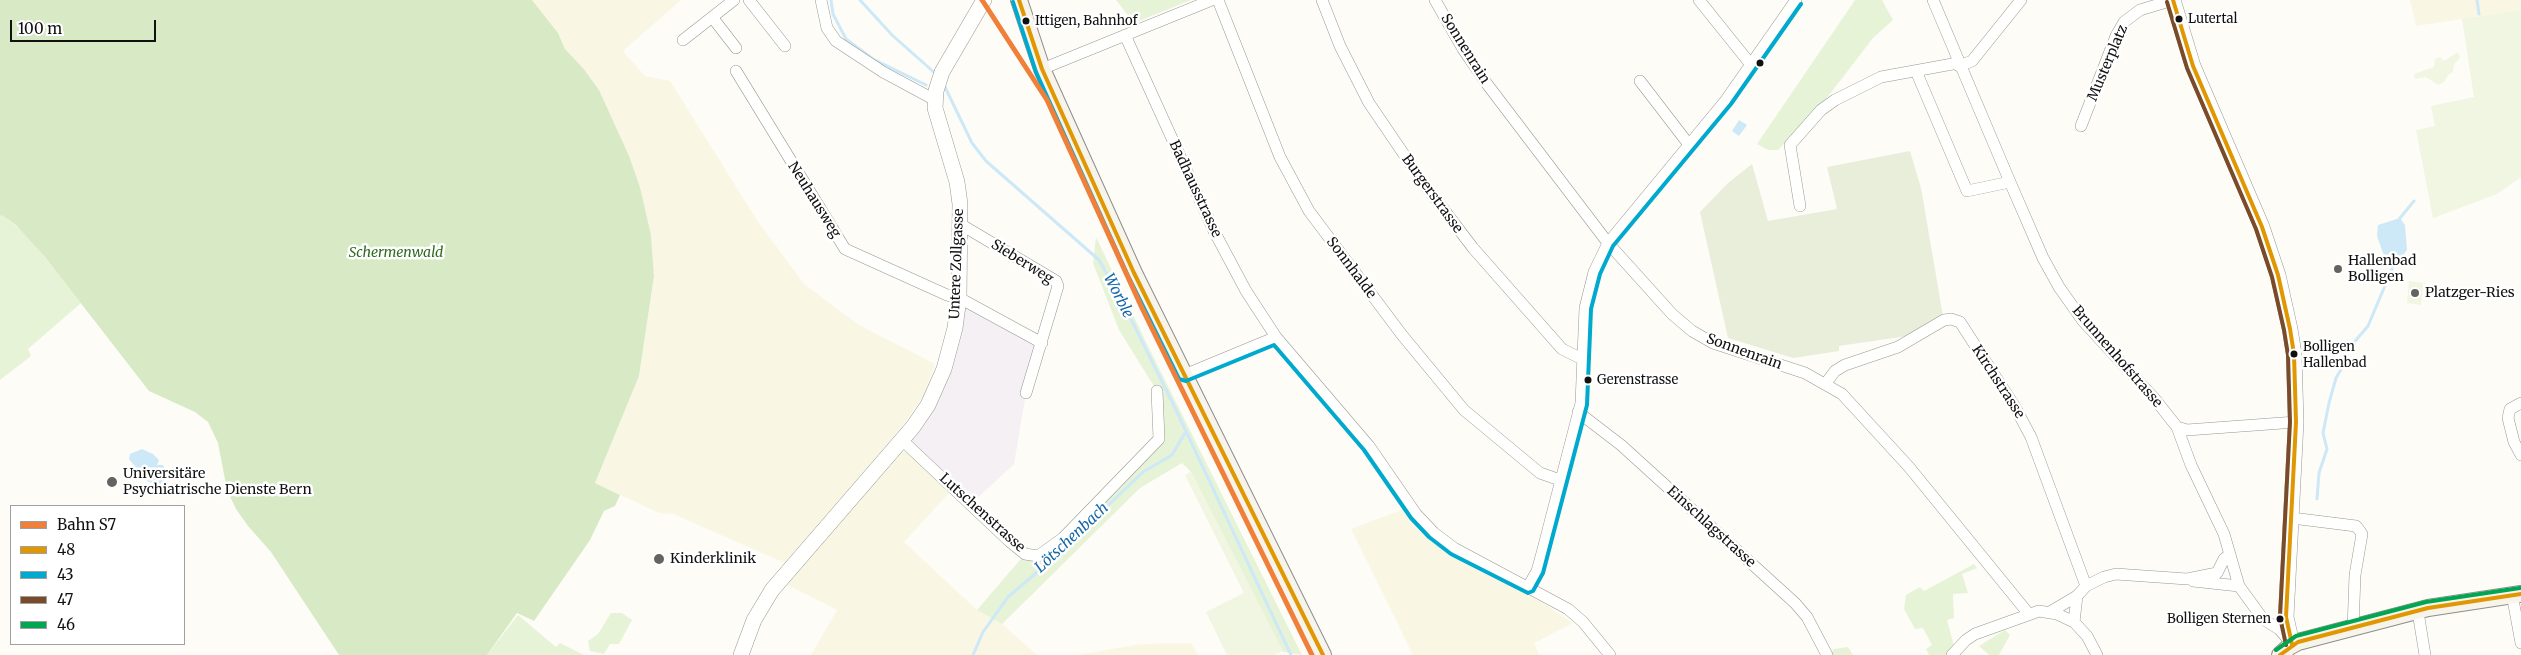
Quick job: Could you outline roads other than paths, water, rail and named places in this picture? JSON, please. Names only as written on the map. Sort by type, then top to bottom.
[{"type":"main road","points":[[1018,0],[1042,69],[1134,273],[1324,655]]},
{"type":"main road","points":[[2280,655],[2292,644],[2450,603],[2517,594]]},
{"type":"street","points":[[683,40],[734,0]]},
{"type":"street","points":[[749,0],[785,46]]},
{"type":"street","points":[[821,0],[827,28],[836,41],[883,72],[935,96],[942,72],[984,0]]},
{"type":"street","points":[[1042,69],[1212,0]]},
{"type":"street","name":"Sonnhalde","points":[[1218,0],[1280,158],[1309,211],[1402,335],[1464,410],[1540,472],[1560,480]]},
{"type":"street","name":"Burgerstrasse","points":[[1322,0],[1340,46],[1370,103],[1422,181],[1473,248],[1562,349],[1582,359]]},
{"type":"street","name":"Sonnenrain","points":[[1435,0],[1463,49],[1487,84],[1608,244],[1672,314],[1703,338],[1724,348],[1805,373],[1826,383],[1842,394],[1863,415],[2028,613]]},
{"type":"street","points":[[1699,0],[1752,66]]},
{"type":"street","points":[[1528,587],[1537,571],[1581,403],[1585,308],[1594,272],[1608,244],[1690,146],[1752,66],[1796,0]]},
{"type":"street","name":"Brunnenhofstrasse","points":[[1933,0],[1959,65],[2043,258],[2065,296],[2083,321],[2154,398],[2177,427],[2191,465],[2224,534],[2239,586],[2263,619],[2279,629],[2292,644]]},
{"type":"street","points":[[1800,206],[1790,145],[1821,110],[1834,100],[1881,78],[1959,65],[1972,61],[2021,0]]},
{"type":"street","points":[[2173,0],[2193,66],[2254,206],[2278,275],[2294,354],[2296,422],[2286,617],[2292,644]]},
{"type":"street","name":"Musterplatz","points":[[2081,126],[2116,36],[2124,22],[2140,10],[2173,0]]},
{"type":"street","points":[[712,17],[736,48]]},
{"type":"street","name":"Badhausstrasse","points":[[1125,35],[1214,231],[1246,291],[1276,337],[1369,446],[1416,514],[1434,533],[1454,548],[1528,587],[1577,616],[1610,655]]},
{"type":"street","name":"Neuhausweg","points":[[736,71],[844,249],[947,295],[959,298]]},
{"type":"street","points":[[1916,71],[1967,191],[2010,182]]},
{"type":"street","points":[[1640,81],[1690,146]]},
{"type":"street","name":"Untere Zollgasse","points":[[741,655],[754,620],[772,590],[902,440],[928,406],[944,369],[955,328],[959,298],[960,224],[957,182],[935,96]]},
{"type":"street","name":"Sieberweg","points":[[960,224],[1056,281],[1058,286],[1026,392]]},
{"type":"street","points":[[959,298],[1042,343]]},
{"type":"street","name":"Kirchstrasse","points":[[1826,383],[1835,371],[1843,366],[1898,347],[1944,320],[1951,319],[1960,322],[2028,431],[2086,586]]},
{"type":"street","points":[[1184,375],[1276,337]]},
{"type":"street","name":"Lutschenstrasse","points":[[902,440],[1009,542],[1025,554],[1038,556],[1063,538],[1159,439],[1157,392]]},
{"type":"street","points":[[2521,403],[2510,409],[2508,418],[2514,442],[2521,455]]},
{"type":"street","name":"Einschlagstrasse","points":[[1578,412],[1621,445],[1795,603],[1807,617],[1827,655]]},
{"type":"street","points":[[2177,427],[2187,430],[2296,422]]},
{"type":"street","points":[[2292,518],[2356,526],[2362,534],[2355,575],[2353,628]]},
{"type":"street","points":[[2187,579],[2217,573],[2224,559],[2229,555]]},
{"type":"street","points":[[2050,612],[2077,596],[2086,586],[2116,574],[2187,579],[2239,586]]},
{"type":"street","points":[[2517,594],[2521,643]]},
{"type":"street","points":[[2074,622],[2077,596]]},
{"type":"street","points":[[1952,655],[1966,640],[1975,634],[2028,613],[2050,612],[2074,622],[2087,636],[2097,655]]},
{"type":"street","points":[[2418,612],[2425,655]]},
{"type":"water","points":[[1739,120],[1747,125],[1739,136],[1732,131]]},
{"type":"water","points":[[2400,218],[2405,225],[2407,250],[2392,269],[2383,253],[2377,236],[2378,225]]},
{"type":"water","points":[[142,449],[153,454],[159,460],[157,465],[163,465],[166,470],[165,479],[158,486],[147,481],[129,459],[130,454]]},
{"type":"waterway","points":[[831,0],[833,14],[846,39],[873,59],[926,85]]},
{"type":"waterway","name":"Worble","points":[[860,0],[892,35],[936,74]]},
{"type":"waterway","points":[[2477,0],[2479,14]]},
{"type":"waterway","name":"Worble","points":[[944,85],[972,143],[986,161],[1099,260],[1120,297],[1177,412],[1291,655]]},
{"type":"waterway","points":[[2400,218],[2414,201]]},
{"type":"waterway","points":[[2345,353],[2368,326],[2392,269]]},
{"type":"waterway","points":[[2317,499],[2319,473],[2327,449],[2323,433],[2336,378],[2343,366]]},
{"type":"waterway","name":"Lötschenbach","points":[[973,655],[983,632],[1008,597],[1050,561],[1143,472],[1172,455],[1185,433]]},
{"type":"rail line","name":"S7","points":[[982,0],[1047,100],[1142,308],[1312,655]]},
{"type":"place","name":"Lutertal","points":[[2179,19]]},
{"type":"place","name":"Ittigen, Bahnhof","points":[[1026,21]]},
{"type":"place","name":"Hallenbad Bolligen","points":[[2338,269]]},
{"type":"place","name":"Platzger-Ries","points":[[2415,293]]},
{"type":"place","name":"Bolligen Hallenbad","points":[[2294,354]]},
{"type":"place","name":"Gerenstrasse","points":[[1588,380]]},
{"type":"place","name":"Universitäre Psychiatrische Dienste Bern","points":[[112,482]]},
{"type":"place","name":"Kinderklinik","points":[[659,559]]},
{"type":"place","name":"Bolligen Sternen","points":[[2280,619]]},
{"type":"park label","name":"Schermenwald","points":[[396,253]]}]
